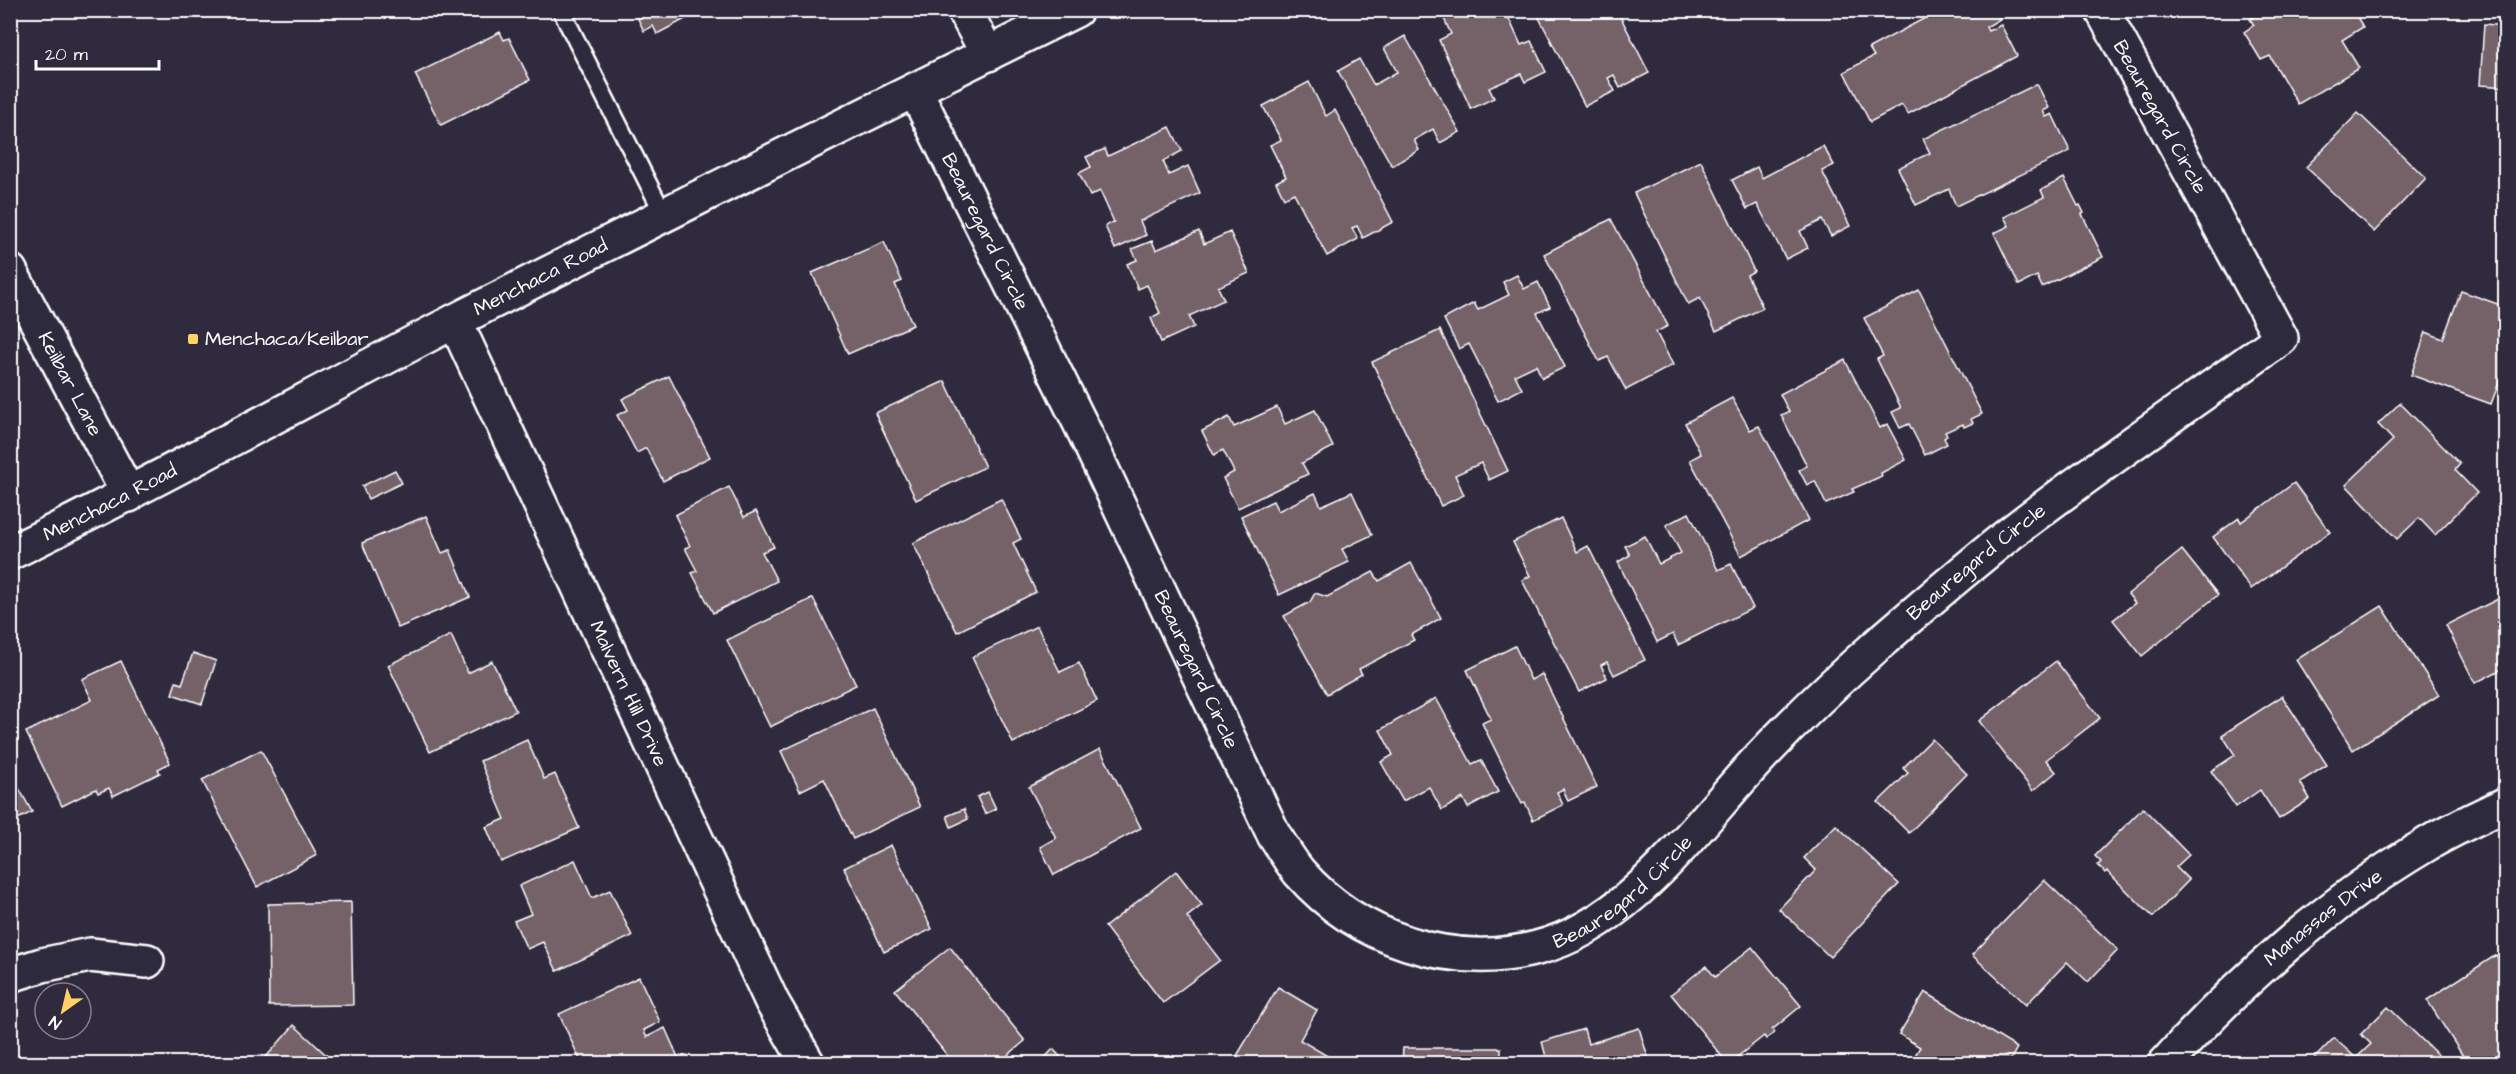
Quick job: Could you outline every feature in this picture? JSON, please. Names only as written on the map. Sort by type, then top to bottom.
[{"type":"street","points":[[964,10],[988,54]]},
{"type":"street","name":"Menchaca Road","points":[[10,554],[129,495],[250,428],[455,321],[1076,10]]},
{"type":"street","name":"Beauregard Circle","points":[[915,90],[1090,443],[1274,834],[1299,872],[1331,902],[1368,926],[1405,943],[1444,954],[1488,956],[1539,948],[1586,928],[1618,907],[1670,858],[1805,711],[1881,641],[2020,526],[2281,338],[2102,10]]},
{"type":"street","name":"Keilbar Lane","points":[[10,271],[129,495]]},
{"type":"street","name":"Malvern Hill Drive","points":[[455,321],[772,1002],[808,1064]]},
{"type":"street","name":"Manassas Drive","points":[[2165,1064],[2244,983],[2368,882],[2425,845],[2505,804]]},
{"type":"street","points":[[10,975],[42,964],[90,955],[147,961]]},
{"type":"lane","points":[[561,10],[664,215]]},
{"type":"building","points":[[640,10],[702,10],[657,34],[653,26],[644,31],[636,15],[641,13]]},
{"type":"building","points":[[1440,10],[1488,10],[1490,15],[1505,10],[1521,45],[1531,41],[1546,72],[1525,82],[1521,74],[1489,88],[1494,98],[1471,109],[1439,40],[1451,34]]},
{"type":"building","points":[[1535,10],[1617,10],[1649,73],[1620,88],[1614,75],[1608,78],[1615,91],[1585,106]]},
{"type":"building","points":[[1940,10],[1996,10],[2000,19],[1986,27],[1988,31],[2001,25],[2017,56],[1908,114],[1902,105],[1870,122],[1844,72],[1874,56],[1869,48]]},
{"type":"building","points":[[2266,10],[2353,10],[2363,27],[2342,40],[2359,68],[2298,104],[2270,56],[2261,60],[2244,32],[2254,25],[2250,19]]},
{"type":"building","points":[[2484,24],[2506,26],[2506,87],[2480,85]]},
{"type":"building","points":[[500,32],[504,40],[509,38],[530,80],[441,125],[415,74]]},
{"type":"building","points":[[1405,36],[1460,132],[1440,143],[1433,129],[1414,140],[1419,150],[1392,166],[1338,71],[1359,59],[1374,85],[1397,72],[1384,48]]},
{"type":"building","points":[[1309,82],[1326,116],[1335,110],[1393,222],[1363,238],[1357,226],[1352,228],[1358,239],[1327,256],[1294,193],[1284,198],[1276,182],[1286,177],[1270,145],[1281,140],[1263,106]]},
{"type":"building","points":[[2037,84],[2049,108],[2043,111],[2046,117],[2052,114],[2070,151],[1956,206],[1949,189],[1916,205],[1898,168],[1930,153],[1923,139]]},
{"type":"building","points":[[2358,113],[2426,178],[2374,232],[2306,167]]},
{"type":"building","points":[[1170,127],[1182,151],[1163,161],[1169,175],[1188,166],[1200,193],[1140,221],[1146,235],[1115,249],[1105,226],[1114,222],[1100,191],[1090,196],[1079,173],[1091,167],[1086,157],[1105,149],[1108,156]]},
{"type":"building","points":[[1823,146],[1834,165],[1822,171],[1850,226],[1831,236],[1822,220],[1800,231],[1808,248],[1786,259],[1757,204],[1747,209],[1732,180],[1757,167],[1762,178]]},
{"type":"building","points":[[1701,161],[1754,271],[1747,275],[1763,308],[1716,331],[1700,298],[1688,304],[1634,193]]},
{"type":"building","points":[[2064,178],[2084,213],[2082,214],[2103,257],[2042,287],[2037,276],[2019,285],[1994,233],[2009,226],[2004,217],[2044,197],[2041,190]]},
{"type":"building","points":[[1611,219],[1668,326],[1656,332],[1673,365],[1626,390],[1608,357],[1599,361],[1544,254]]},
{"type":"building","points":[[1199,231],[1204,244],[1230,232],[1249,273],[1218,287],[1224,300],[1189,316],[1194,327],[1161,342],[1151,318],[1160,313],[1147,285],[1138,289],[1127,264],[1137,260],[1132,249],[1152,241],[1156,250]]},
{"type":"building","points":[[884,242],[902,281],[895,284],[913,325],[848,354],[812,273]]},
{"type":"building","points":[[1517,275],[1524,289],[1538,282],[1550,307],[1537,313],[1565,367],[1542,378],[1536,365],[1515,375],[1522,389],[1498,401],[1469,344],[1459,349],[1444,319],[1474,303],[1478,310],[1509,295],[1503,282]]},
{"type":"building","points":[[1919,290],[1982,414],[1971,419],[1973,423],[1964,427],[1963,424],[1945,432],[1947,436],[1944,438],[1947,444],[1925,455],[1909,424],[1900,428],[1892,412],[1901,408],[1877,359],[1883,356],[1864,318]]},
{"type":"building","points":[[2461,291],[2506,307],[2506,364],[2491,404],[2411,375],[2426,332],[2443,339]]},
{"type":"building","points":[[1440,330],[1508,471],[1489,480],[1481,463],[1455,475],[1464,495],[1441,506],[1372,362]]},
{"type":"building","points":[[1845,360],[1880,428],[1887,424],[1906,460],[1881,473],[1882,476],[1852,489],[1854,492],[1826,504],[1815,481],[1807,485],[1799,470],[1807,466],[1781,415],[1789,412],[1780,394]]},
{"type":"building","points":[[669,376],[710,457],[663,481],[646,448],[637,453],[617,415],[628,410],[622,399]]},
{"type":"building","points":[[945,381],[985,467],[916,500],[875,413]]},
{"type":"building","points":[[1732,398],[1750,430],[1759,426],[1809,520],[1741,556],[1690,460],[1701,454],[1685,423]]},
{"type":"building","points":[[2400,403],[2460,464],[2455,470],[2477,493],[2435,535],[2419,518],[2397,539],[2346,485],[2393,440],[2378,424]]},
{"type":"building","points":[[1277,407],[1285,424],[1315,410],[1333,447],[1302,463],[1308,474],[1238,508],[1223,478],[1234,472],[1223,450],[1214,455],[1202,431],[1229,417],[1234,427]]},
{"type":"building","points":[[395,470],[402,483],[368,499],[362,486]]},
{"type":"building","points":[[2294,483],[2330,532],[2251,589],[2213,537],[2239,518],[2241,522]]},
{"type":"building","points":[[729,487],[744,517],[756,511],[774,547],[762,552],[777,581],[713,613],[692,573],[697,571],[685,548],[690,546],[675,515]]},
{"type":"building","points":[[1352,492],[1372,535],[1342,549],[1349,562],[1279,595],[1241,516],[1273,501],[1278,511],[1315,493],[1321,506]]},
{"type":"building","points":[[1001,499],[1021,539],[1013,543],[1036,592],[957,632],[913,543]]},
{"type":"building","points":[[1689,513],[1718,570],[1731,564],[1753,608],[1678,645],[1673,634],[1657,642],[1618,562],[1630,555],[1625,546],[1645,536],[1659,564],[1681,553],[1666,525]]},
{"type":"building","points":[[426,516],[442,553],[450,550],[470,597],[398,628],[362,543]]},
{"type":"building","points":[[1561,518],[1577,552],[1588,546],[1645,660],[1614,675],[1607,662],[1601,665],[1607,678],[1579,692],[1522,580],[1530,576],[1513,542]]},
{"type":"building","points":[[2182,550],[2218,595],[2142,656],[2113,620],[2135,603],[2128,594]]},
{"type":"building","points":[[1411,563],[1441,618],[1411,635],[1414,640],[1359,669],[1362,674],[1327,694],[1284,616],[1310,602],[1315,593],[1327,597],[1373,572],[1379,581]]},
{"type":"building","points":[[2506,595],[2506,667],[2475,683],[2446,625]]},
{"type":"building","points":[[813,598],[856,685],[770,727],[727,640]]},
{"type":"building","points":[[2382,606],[2439,695],[2353,750],[2296,660]]},
{"type":"building","points":[[1037,626],[1060,672],[1079,663],[1097,701],[1013,743],[972,657]]},
{"type":"building","points":[[451,635],[468,673],[492,661],[516,711],[430,752],[388,665]]},
{"type":"building","points":[[1515,646],[1531,680],[1542,674],[1597,787],[1568,801],[1563,789],[1557,792],[1563,805],[1533,820],[1525,802],[1522,804],[1482,723],[1491,719],[1467,670]]},
{"type":"building","points":[[193,653],[216,661],[202,704],[172,694],[176,682],[182,684]]},
{"type":"building","points":[[121,661],[170,763],[158,769],[160,773],[113,796],[109,788],[98,793],[96,789],[62,806],[26,732],[92,700],[82,679]]},
{"type":"building","points":[[2056,661],[2100,718],[2046,760],[2056,772],[2033,791],[1979,721]]},
{"type":"building","points":[[2282,696],[2327,765],[2300,782],[2310,799],[2279,819],[2260,790],[2236,807],[2211,771],[2235,755],[2222,735]]},
{"type":"building","points":[[1436,698],[1472,764],[1481,760],[1498,792],[1468,808],[1463,798],[1442,810],[1429,787],[1403,801],[1381,762],[1393,755],[1380,730]]},
{"type":"building","points":[[873,708],[920,807],[853,839],[824,779],[800,791],[781,751]]},
{"type":"building","points":[[1932,739],[1967,774],[1909,833],[1878,802],[1908,773],[1903,768]]},
{"type":"building","points":[[527,740],[544,779],[555,774],[579,828],[501,862],[486,827],[505,819],[480,761]]},
{"type":"building","points":[[1100,749],[1141,828],[1054,875],[1040,847],[1056,838],[1029,787]]},
{"type":"building","points":[[261,750],[317,855],[257,887],[202,780]]},
{"type":"building","points":[[10,772],[32,812],[10,823]]},
{"type":"building","points":[[988,792],[996,809],[985,814],[977,797]]},
{"type":"building","points":[[2143,808],[2189,855],[2176,867],[2189,880],[2153,917],[2107,871],[2105,873],[2098,865],[2101,862],[2095,856]]},
{"type":"building","points":[[964,809],[968,819],[951,827],[947,816]]},
{"type":"building","points":[[1836,825],[1899,884],[1830,957],[1779,909],[1816,870],[1804,858]]},
{"type":"building","points":[[891,845],[932,929],[884,952],[844,868]]},
{"type":"building","points":[[575,860],[592,898],[610,890],[632,936],[557,971],[543,942],[527,949],[514,921],[531,914],[519,886]]},
{"type":"building","points":[[1176,871],[1202,905],[1187,917],[1220,960],[1163,1003],[1105,927]]},
{"type":"building","points":[[2044,880],[2118,950],[2088,982],[2067,962],[2026,1005],[1972,955]]},
{"type":"building","points":[[351,902],[353,1005],[269,1006],[268,904]]},
{"type":"building","points":[[950,947],[1025,1041],[997,1064],[954,1064],[895,990]]},
{"type":"building","points":[[1752,947],[1801,1006],[1772,1030],[1774,1033],[1766,1039],[1764,1036],[1728,1064],[1671,994],[1706,966],[1715,977]]},
{"type":"building","points":[[2496,955],[2506,969],[2506,1054],[2491,1064],[2468,1064],[2427,1000]]},
{"type":"building","points":[[639,977],[660,1022],[644,1030],[645,1034],[647,1037],[665,1028],[681,1064],[582,1064],[559,1014]]},
{"type":"building","points":[[1278,987],[1317,1010],[1300,1040],[1336,1061],[1335,1064],[1232,1064]]},
{"type":"building","points":[[1925,992],[2017,1048],[2008,1064],[1910,1064],[1920,1047],[1899,1034]]},
{"type":"building","points":[[2388,1007],[2442,1059],[2437,1064],[2309,1064],[2334,1038],[2356,1058],[2371,1044],[2361,1034]]},
{"type":"building","points":[[294,1025],[336,1064],[265,1064],[269,1059],[266,1057]]},
{"type":"building","points":[[1639,1028],[1650,1064],[1548,1064],[1542,1042],[1584,1029],[1588,1044]]},
{"type":"building","points":[[1403,1048],[1501,1048],[1501,1064],[1402,1064]]},
{"type":"building","points":[[1053,1049],[1067,1064],[1039,1064]]},
{"type":"place","name":"Menchaca/Keilbar","points":[[193,339]]}]
